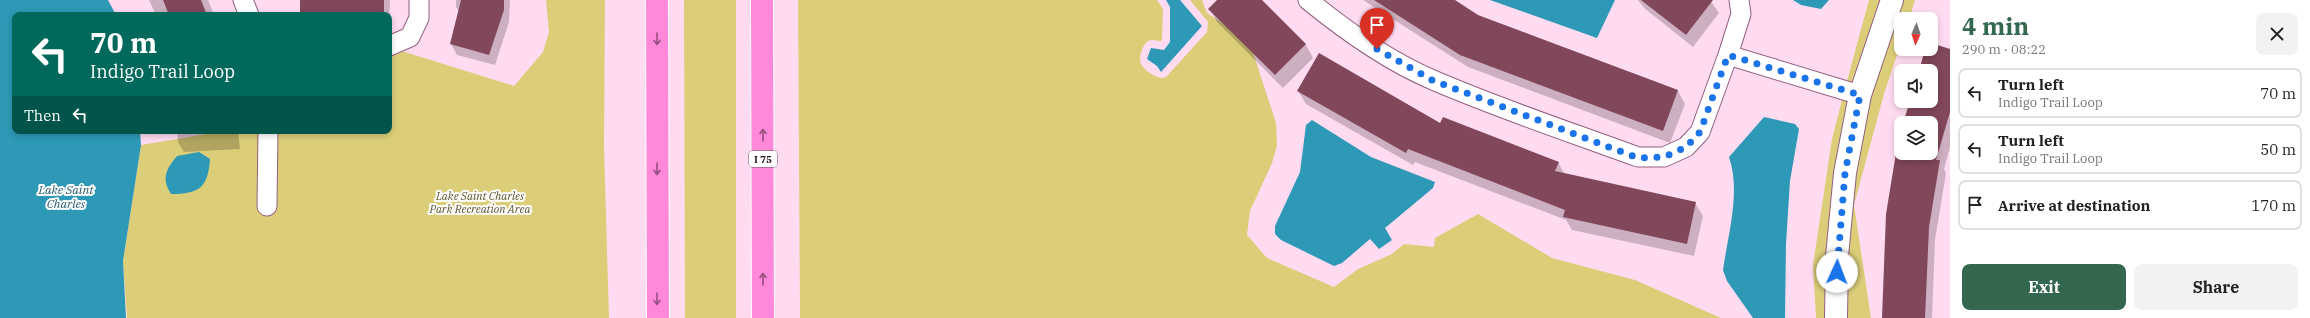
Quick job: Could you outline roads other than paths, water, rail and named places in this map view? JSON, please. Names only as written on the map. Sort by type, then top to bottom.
[{"type":"highway","points":[[657,0],[658,318]]},
{"type":"highway","name":"I 75","points":[[762,0],[763,318]]},
{"type":"street","points":[[243,0],[248,12]]},
{"type":"street","points":[[392,45],[410,37],[419,18],[419,0]]},
{"type":"street","points":[[1308,0],[1340,26],[1389,57],[1432,80],[1638,158],[1664,157],[1686,147],[1700,132],[1728,55],[1740,14],[1739,0]]},
{"type":"street","points":[[1836,318],[1837,256],[1845,173],[1860,95],[1892,0]]},
{"type":"street","points":[[1728,55],[1860,95]]},
{"type":"street","points":[[267,206],[268,134]]},
{"type":"water","name":"Lake Saint Charles","points":[[0,0],[108,0],[114,12],[12,12],[12,134],[140,134],[141,145],[123,261],[126,318],[0,318]]},
{"type":"water","points":[[1166,0],[1180,0],[1202,26],[1161,72],[1157,66],[1147,59],[1151,48],[1164,50],[1170,42],[1170,7]]},
{"type":"water","points":[[1490,0],[1615,0],[1597,38]]},
{"type":"water","points":[[1793,0],[1829,0],[1821,9],[1801,5]]},
{"type":"water","points":[[1764,117],[1795,124],[1799,129],[1790,181],[1786,244],[1785,318],[1753,318],[1727,281],[1723,270],[1734,199],[1734,184],[1729,157]]},
{"type":"water","points":[[1312,120],[1371,157],[1435,182],[1433,188],[1385,228],[1392,240],[1379,249],[1370,239],[1342,263],[1334,266],[1281,240],[1275,234],[1275,226],[1300,172],[1306,125]]},
{"type":"water","points":[[199,152],[210,159],[207,177],[204,183],[195,191],[189,193],[171,194],[166,184],[166,174],[170,165],[177,156]]},
{"type":"park label","name":"Lake Saint Charles Park Recreation Area","points":[[480,202]]}]
